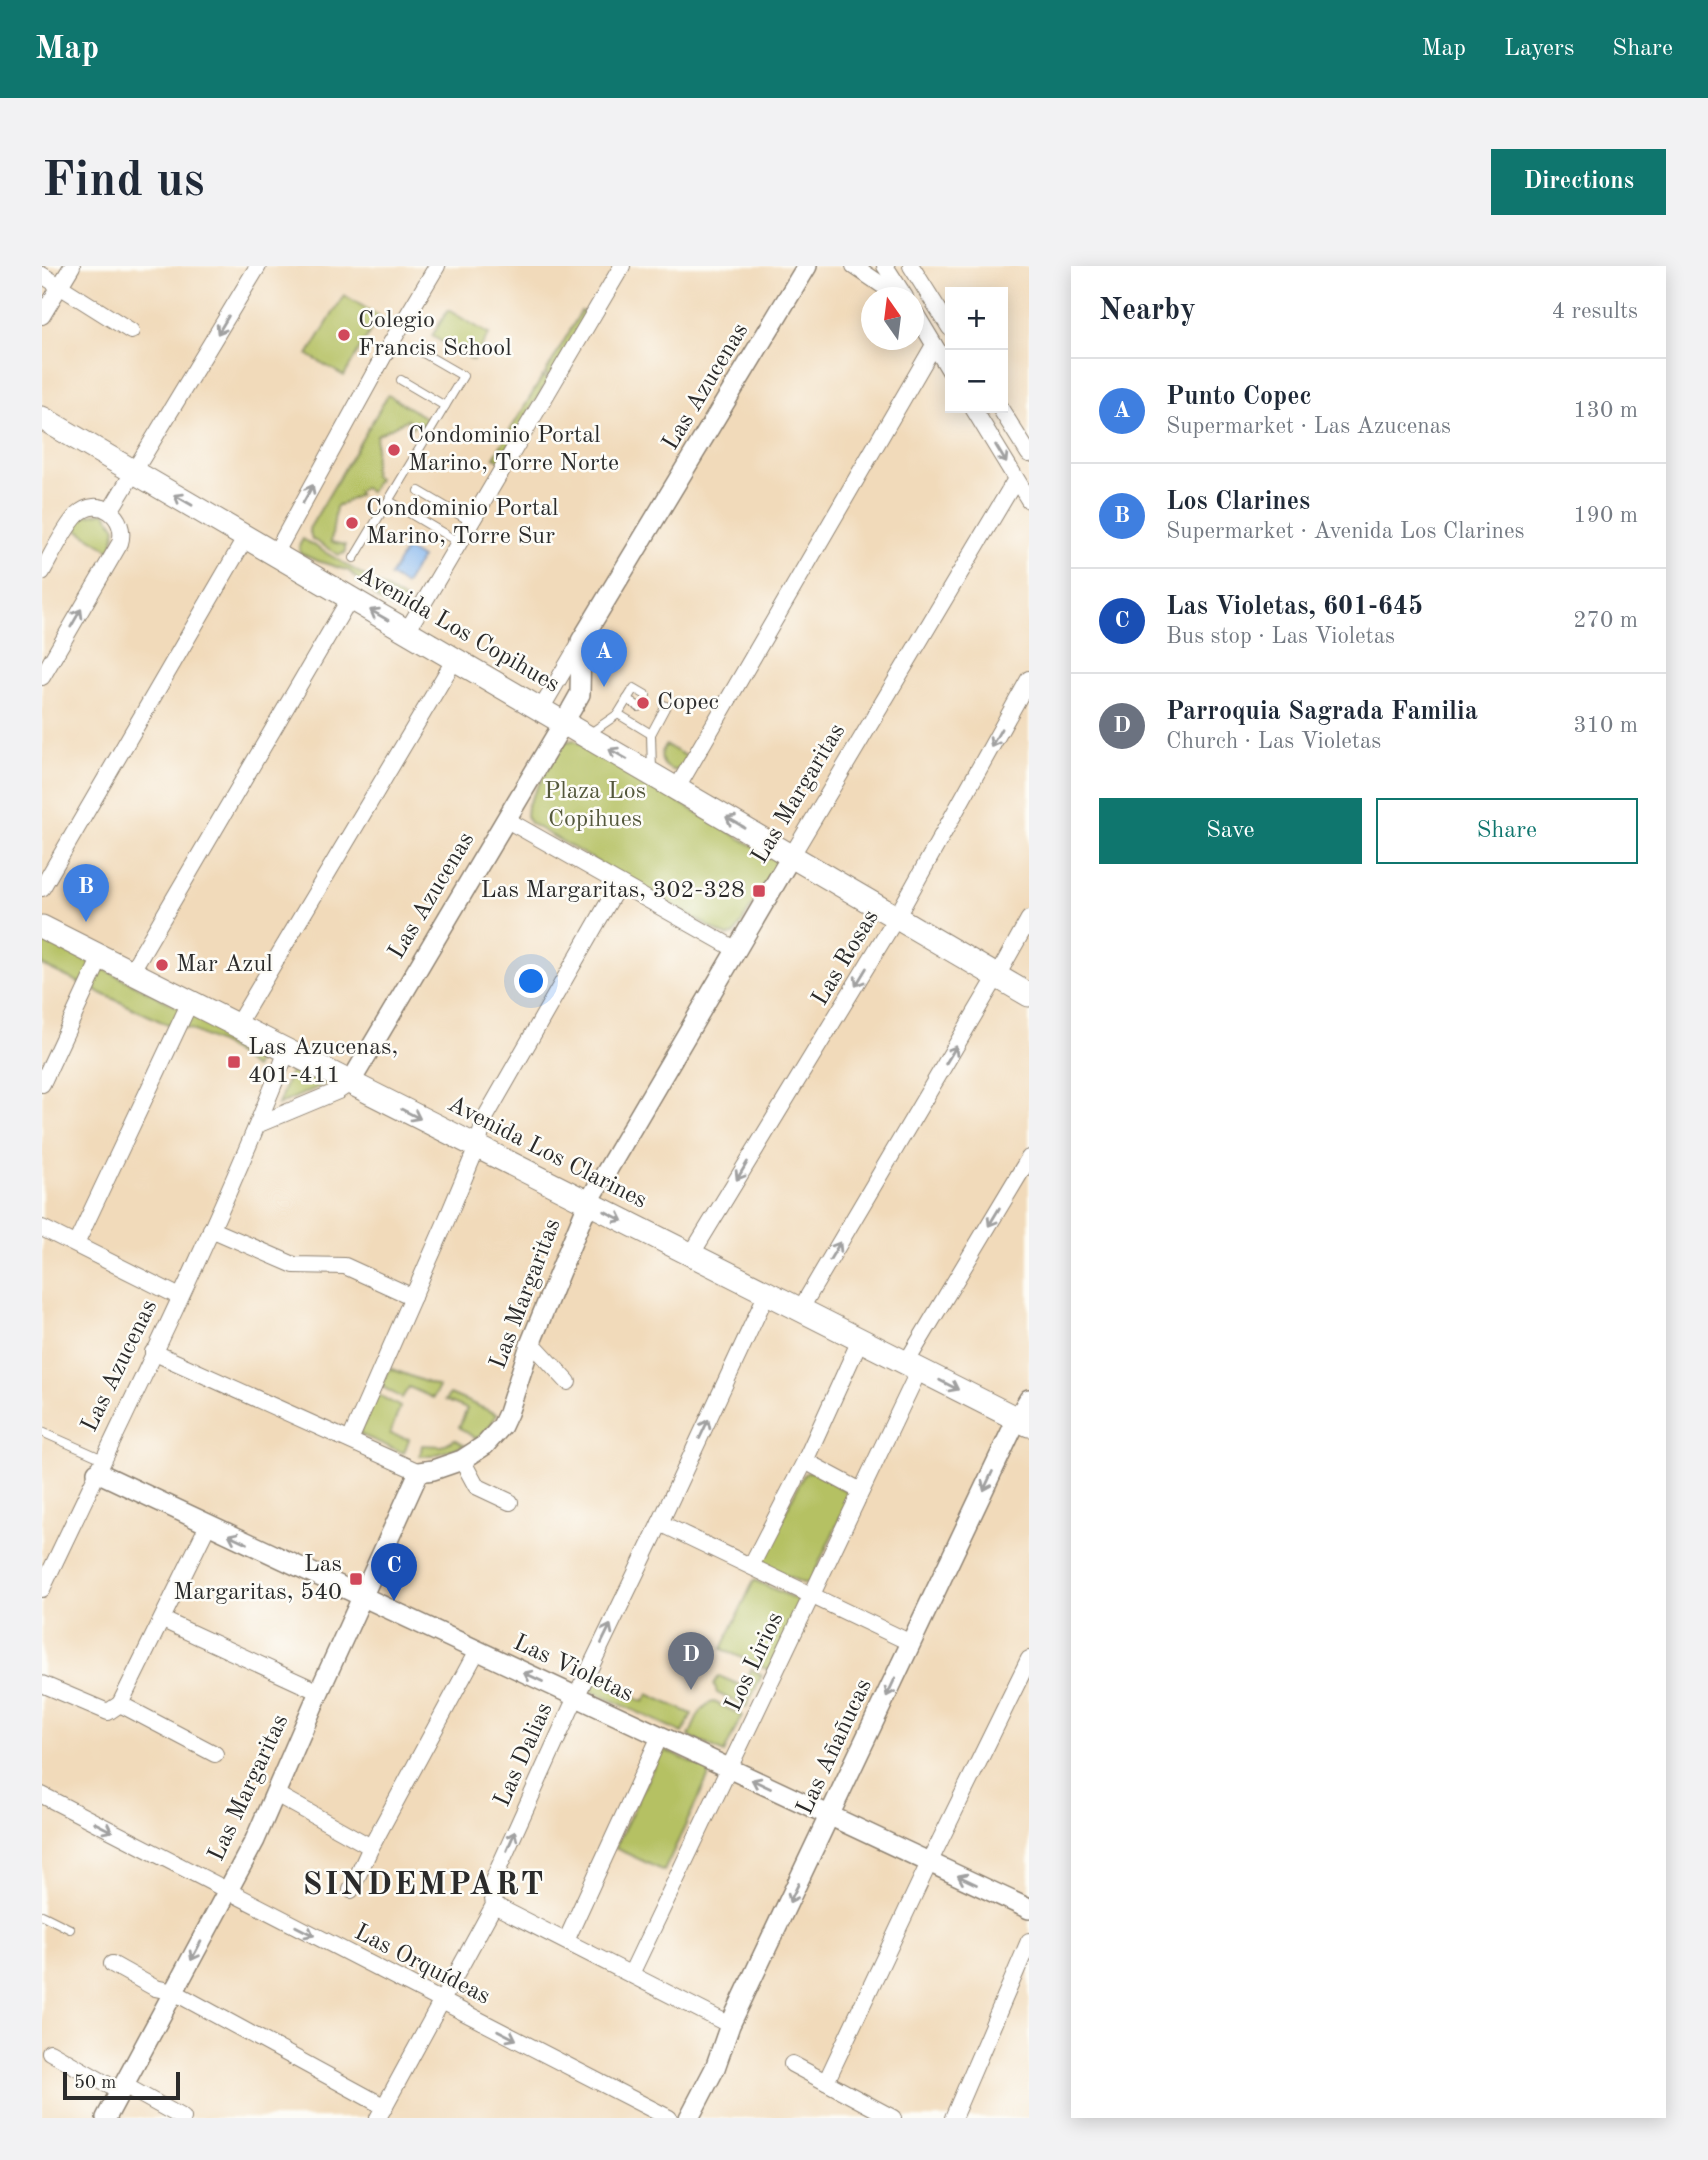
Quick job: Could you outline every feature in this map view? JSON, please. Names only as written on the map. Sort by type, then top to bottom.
[{"type":"main road","name":"Avenida Los Copihues","points":[[42,418],[1029,995]]},
{"type":"main road","name":"Avenida Los Clarines","points":[[42,927],[1023,1422]]},
{"type":"street","points":[[42,316],[72,266]]},
{"type":"street","points":[[110,511],[258,266]]},
{"type":"street","points":[[275,554],[388,348],[437,266]]},
{"type":"street","points":[[407,631],[622,266]]},
{"type":"street","name":"Las Azucenas","points":[[541,709],[807,266]]},
{"type":"street","points":[[854,266],[886,287]]},
{"type":"street","points":[[886,266],[897,287]]},
{"type":"street","points":[[911,266],[945,320]]},
{"type":"street","points":[[42,275],[131,331]]},
{"type":"street","points":[[924,328],[945,363]]},
{"type":"street","points":[[677,788],[934,345]]},
{"type":"street","points":[[975,413],[1029,500]]},
{"type":"street","points":[[1003,413],[1029,454]]},
{"type":"street","name":"Las Margaritas","points":[[106,2118],[255,1840],[419,1472],[462,1460],[485,1445],[502,1426],[531,1342],[588,1203],[735,949],[1016,479]]},
{"type":"street","points":[[42,572],[78,514],[89,507],[110,511],[121,526],[120,543],[42,677]]},
{"type":"street","points":[[42,888],[246,537]]},
{"type":"street","points":[[131,972],[349,598]]},
{"type":"street","name":"Las Azucenas","points":[[350,1083],[580,694],[581,641]]},
{"type":"street","points":[[237,1026],[455,659]]},
{"type":"street","name":"Las Rosas","points":[[691,1255],[896,918],[1029,678]]},
{"type":"street","points":[[507,820],[735,949]]},
{"type":"street","points":[[350,1440],[477,1147],[485,1118],[619,884]]},
{"type":"street","points":[[800,1310],[1029,919]]},
{"type":"street","points":[[43,1077],[101,957]]},
{"type":"street","points":[[76,1244],[190,1002]]},
{"type":"street","name":"Las Azucenas","points":[[42,1589],[259,1124],[287,1051]]},
{"type":"street","points":[[259,1124],[338,1091],[350,1083]]},
{"type":"street","name":"Los Lirios","points":[[631,1974],[861,1491],[913,1367],[1029,1158]]},
{"type":"street","points":[[42,1228],[180,1297]]},
{"type":"street","points":[[211,1229],[293,1265],[345,1266],[413,1297]]},
{"type":"street","name":"Las Dalias","points":[[382,2112],[494,1905],[491,1885],[576,1697],[767,1293]]},
{"type":"street","points":[[751,1566],[805,1461],[860,1340]]},
{"type":"street","points":[[531,1342],[568,1382]]},
{"type":"street","points":[[153,1352],[419,1472]]},
{"type":"street","name":"Las Añañucas","points":[[689,2118],[715,2068],[730,2025],[911,1643],[1023,1422],[1029,1399]]},
{"type":"street","points":[[462,1460],[476,1486],[510,1502]]},
{"type":"street","points":[[805,1461],[861,1491]]},
{"type":"street","name":"Las Violetas","points":[[100,1466],[208,1525],[1029,1909]]},
{"type":"street","points":[[660,1523],[911,1643]]},
{"type":"street","points":[[42,1684],[108,1712],[120,1704],[208,1525]]},
{"type":"street","points":[[163,1620],[319,1692]]},
{"type":"street","points":[[351,1889],[477,1651]]},
{"type":"street","points":[[826,2082],[1029,1659]]},
{"type":"street","points":[[120,1704],[215,1754]]},
{"type":"street","points":[[566,1941],[660,1736]]},
{"type":"street","points":[[274,1793],[372,1847]]},
{"type":"street","name":"Las Orquídeas","points":[[42,1795],[669,2118]]},
{"type":"street","points":[[494,1905],[730,2025]]},
{"type":"street","points":[[953,2118],[1029,1941]]},
{"type":"street","points":[[112,1964],[155,1988],[174,1992],[382,2112]]},
{"type":"street","points":[[51,2052],[110,2086],[131,2089],[183,2118]]},
{"type":"street","points":[[792,2064],[893,2118]]},
{"type":"lane","points":[[354,558],[463,376],[418,350]]},
{"type":"lane","points":[[401,380],[445,406]]},
{"type":"lane","points":[[419,491],[470,521]]},
{"type":"lane","points":[[389,501],[458,542]]},
{"type":"lane","points":[[586,736],[618,714],[634,688],[646,695]]},
{"type":"lane","points":[[627,699],[639,707]]},
{"type":"lane","points":[[652,774],[651,734],[666,706],[664,705]]},
{"type":"lane","points":[[618,714],[651,734]]},
{"type":"lane","points":[[42,1432],[100,1466]]},
{"type":"lane","points":[[42,1915],[70,1928]]},
{"type":"green space","name":"Colegio Francis School","points":[[344,295],[379,316],[344,376],[308,355]]},
{"type":"green space","points":[[448,310],[489,334],[473,360],[432,336]]},
{"type":"green space","points":[[581,311],[587,314],[550,377],[545,374]]},
{"type":"green space","points":[[543,376],[548,380],[500,460],[494,457]]},
{"type":"green space","points":[[388,395],[431,421],[426,432],[420,422],[412,427],[408,419],[377,435],[373,475],[378,479],[370,492],[364,488],[357,492],[359,495],[336,507],[331,542],[345,545],[345,553],[339,555],[312,539],[309,529]]},
{"type":"green space","points":[[105,512],[116,528],[111,551],[72,526],[79,517]]},
{"type":"green space","points":[[303,539],[405,600],[398,611],[378,600],[349,571],[300,553],[299,546]]},
{"type":"green space","name":"Plaza Los Copihues","points":[[574,740],[775,859],[775,868],[735,934],[722,934],[530,823],[526,816],[527,806],[561,745]]},
{"type":"green space","points":[[666,745],[689,758],[682,768],[674,770],[665,766],[661,757]]},
{"type":"green space","points":[[42,937],[263,1051],[254,1068],[223,1045],[190,1029],[164,1023],[42,965]]},
{"type":"green space","points":[[294,1062],[332,1081],[278,1105]]},
{"type":"green space","points":[[389,1368],[439,1387],[433,1398],[409,1387],[402,1398],[381,1386]]},
{"type":"green space","points":[[377,1394],[400,1407],[390,1434],[409,1439],[404,1453],[359,1434]]},
{"type":"green space","points":[[450,1394],[497,1414],[480,1437],[476,1439],[459,1427],[467,1409],[445,1400]]},
{"type":"green space","points":[[455,1439],[465,1445],[432,1456],[420,1456],[422,1445],[442,1446]]},
{"type":"green space","points":[[812,1471],[851,1494],[810,1583],[802,1583],[766,1565],[763,1558],[804,1474]]},
{"type":"green space","points":[[754,1580],[802,1602],[771,1671],[722,1649]]},
{"type":"green space","points":[[751,1669],[762,1675],[746,1707],[717,1693],[714,1684],[719,1676],[742,1686]]},
{"type":"green space","points":[[591,1676],[644,1702],[648,1694],[692,1714],[683,1733],[587,1689]]},
{"type":"green space","points":[[714,1702],[742,1715],[724,1753],[689,1736],[702,1710]]},
{"type":"green space","points":[[662,1749],[711,1771],[664,1871],[615,1848]]},
{"type":"water","points":[[406,549],[421,558],[405,585],[390,576]]},
{"type":"place","name":"Colegio Francis School","points":[[344,335]]},
{"type":"place","name":"Condominio Portal Marino, Torre Norte","points":[[394,450]]},
{"type":"place","name":"Condominio Portal Marino, Torre Sur","points":[[352,523]]},
{"type":"place","name":"Punto Copec","points":[[604,687]]},
{"type":"place","name":"Copec","points":[[643,703]]},
{"type":"place","name":"Las Margaritas, 302-328","points":[[759,891]]},
{"type":"place","name":"Los Clarines","points":[[86,922]]},
{"type":"place","name":"Mar Azul","points":[[162,965]]},
{"type":"place","name":"Las Azucenas, 401-411","points":[[234,1062]]},
{"type":"place","name":"Las Margaritas, 540","points":[[356,1579]]},
{"type":"place","name":"Las Violetas, 601-645","points":[[394,1601]]},
{"type":"place","name":"Parroquia Sagrada Familia","points":[[691,1690]]},
{"type":"district","name":"SINDEMPART","points":[[424,1886]]}]
